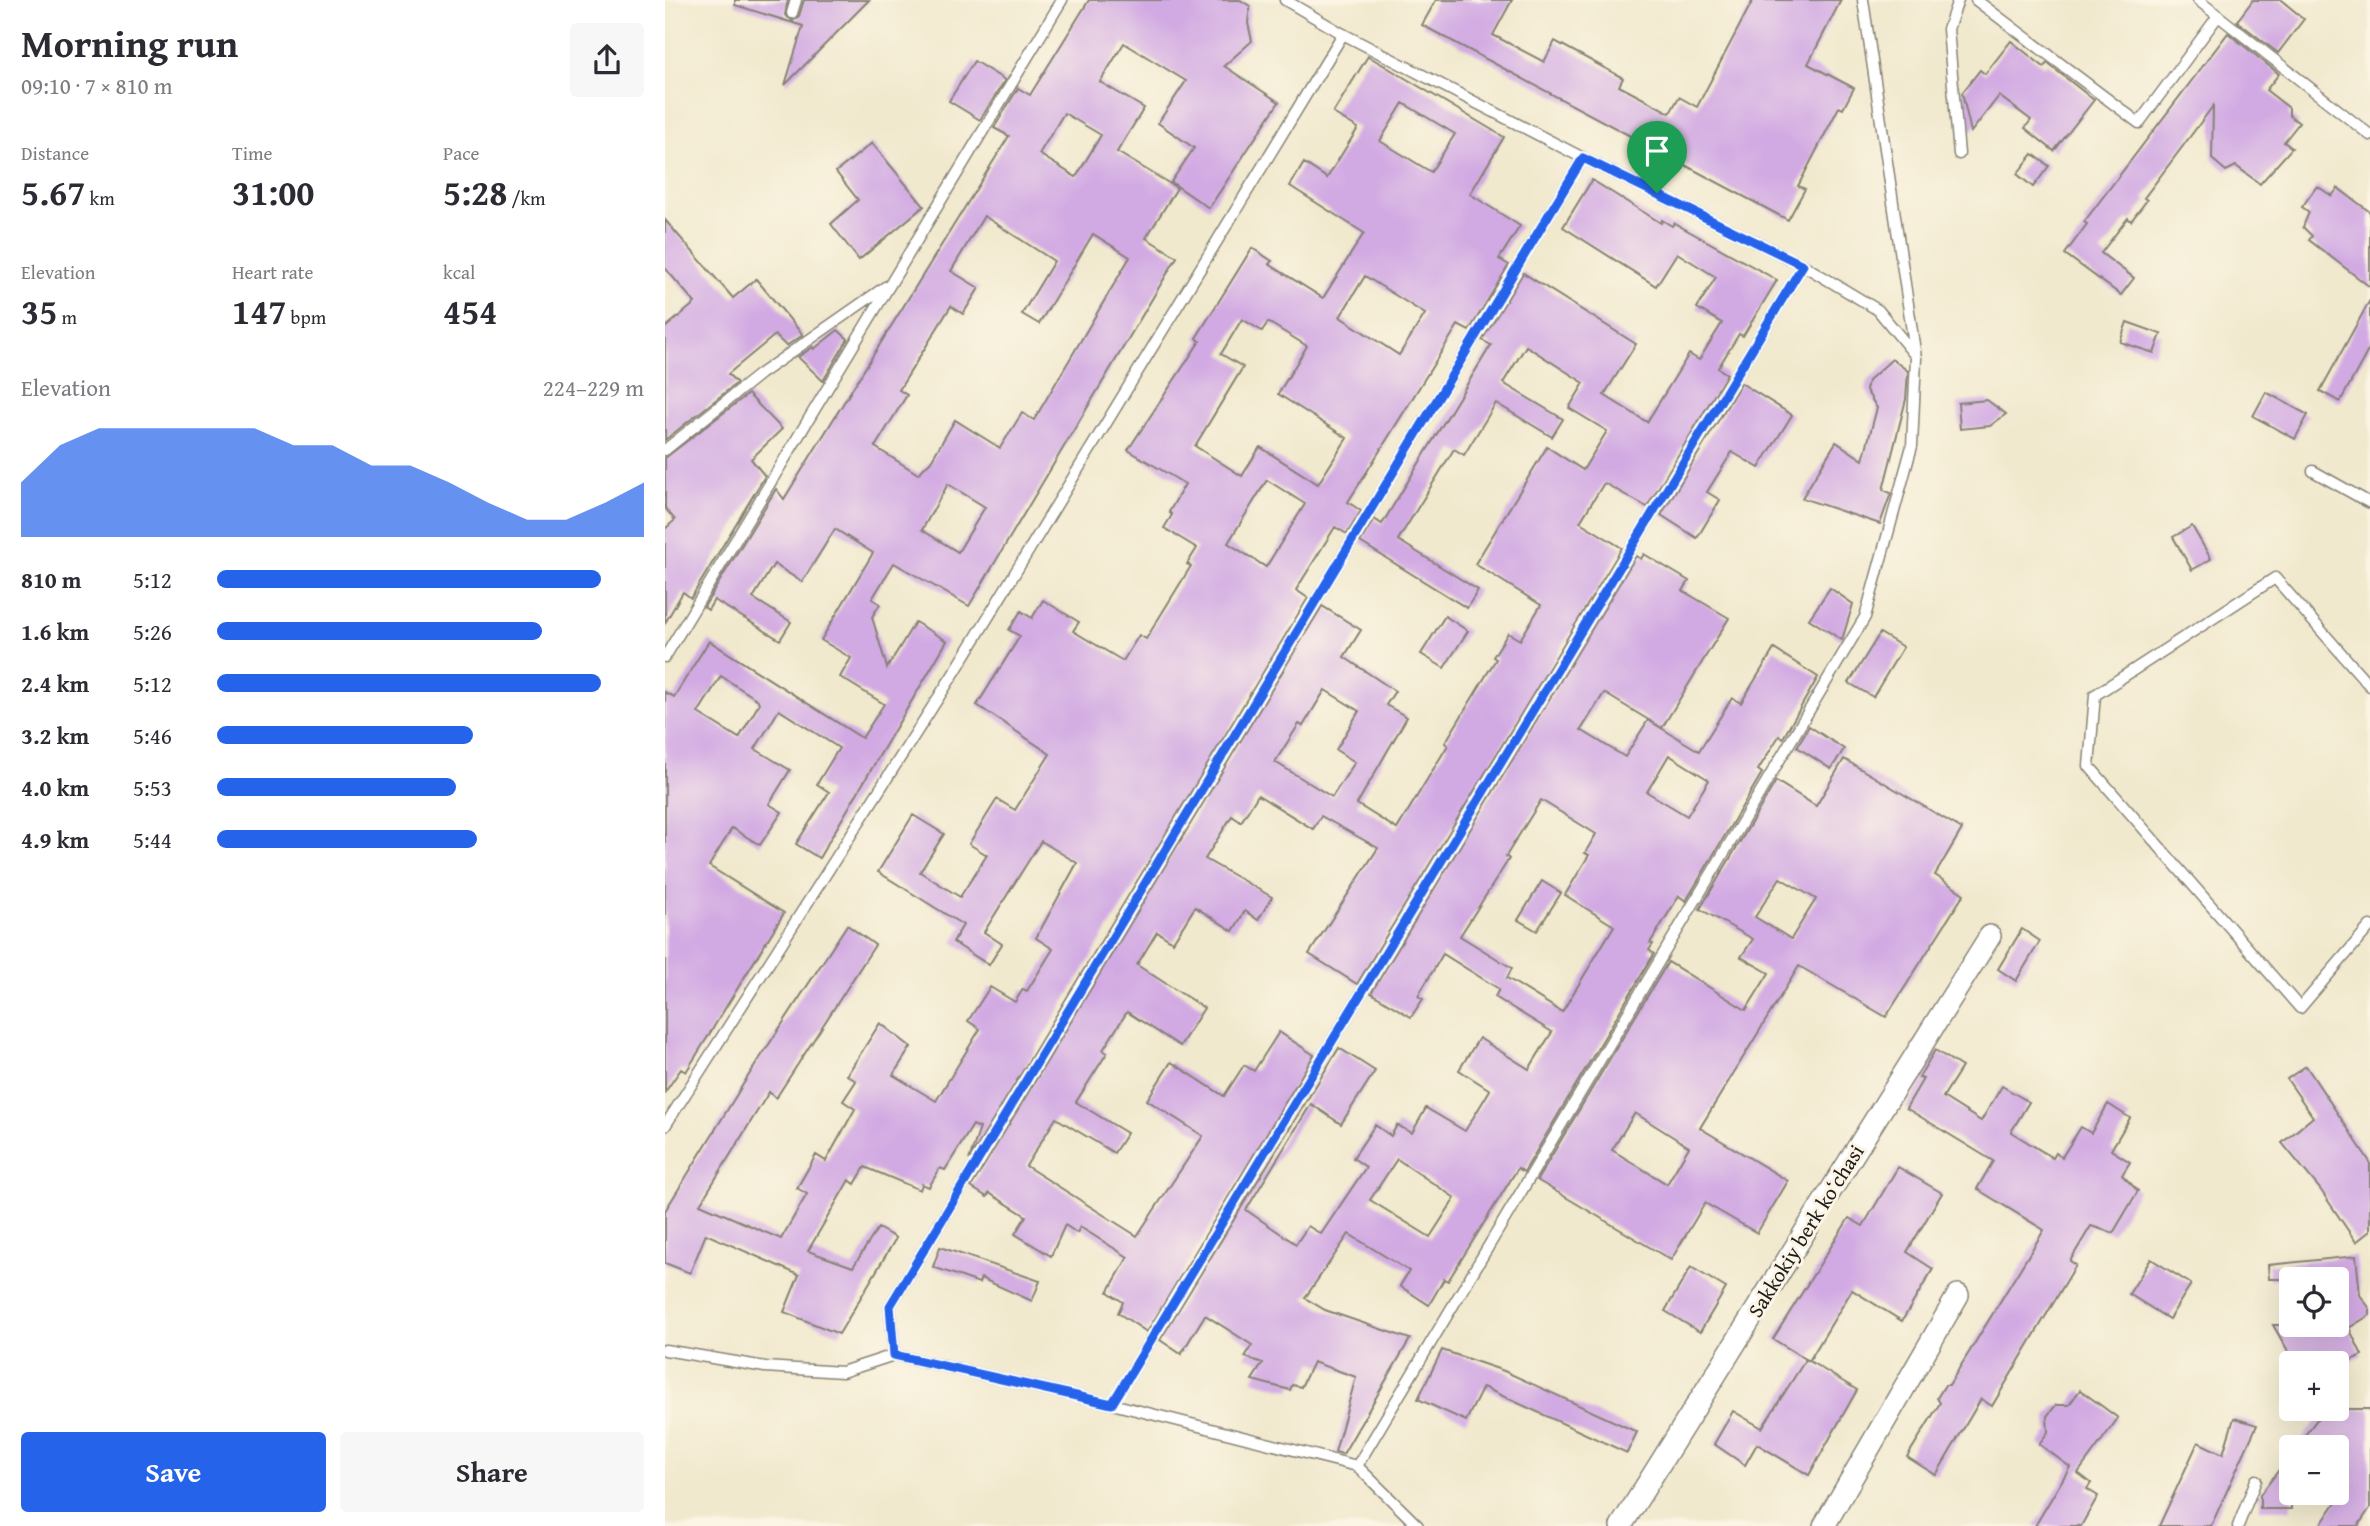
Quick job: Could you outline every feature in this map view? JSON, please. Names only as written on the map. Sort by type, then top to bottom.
[{"type":"street","name":"Sakkokiy berk koʻchasi","points":[[1621,1526],[1990,936]]},
{"type":"street","points":[[1824,1526],[1958,1296]]},
{"type":"lane","points":[[792,13],[796,0]]},
{"type":"lane","points":[[665,657],[1062,0]]},
{"type":"lane","points":[[1285,0],[1343,34],[1583,158],[1803,265],[1878,310],[1916,358]]},
{"type":"lane","points":[[1357,1466],[1865,617],[1912,446],[1916,358],[1863,0]]},
{"type":"lane","points":[[1958,0],[1948,29],[1959,155]]},
{"type":"lane","points":[[1976,0],[2139,123],[2218,16]]},
{"type":"lane","points":[[2198,0],[2370,135]]},
{"type":"lane","points":[[665,1126],[956,670],[1343,34]]},
{"type":"lane","points":[[894,1355],[890,1306],[1583,158]]},
{"type":"lane","points":[[1112,1404],[1803,265]]},
{"type":"lane","points":[[665,450],[760,374],[890,283]]},
{"type":"lane","points":[[2313,471],[2370,503]]},
{"type":"lane","points":[[2370,686],[2275,578],[2095,695],[2089,766],[2300,1009],[2370,926]]},
{"type":"lane","points":[[665,1350],[765,1367],[842,1372],[894,1355],[1112,1404],[1357,1466],[1418,1526]]},
{"type":"lane","points":[[2238,1526],[2256,1480]]},
{"type":"building","points":[[735,0],[788,0],[785,15],[793,21],[799,16],[804,0],[869,0],[785,85],[803,26],[735,5]]},
{"type":"building","points":[[1089,0],[1240,0],[1250,6],[1248,23],[1252,41],[1224,66],[1279,102],[1209,208],[1171,182],[1194,148],[1158,123],[1186,81],[1124,43],[1100,82],[1144,108],[1117,152],[1177,188],[1146,238],[1177,257],[969,606],[894,563],[872,599],[880,604],[872,617],[887,668],[915,622],[947,641],[819,858],[796,844],[829,792],[817,784],[839,748],[779,710],[755,749],[790,770],[769,804],[782,812],[760,845],[732,828],[709,866],[784,913],[686,1072],[681,1069],[665,1092],[665,692],[674,697],[709,641],[862,738],[884,704],[840,677],[851,658],[821,640],[873,553],[835,529],[802,582],[774,564],[753,598],[791,622],[780,640],[714,600],[708,610],[704,607],[776,489],[784,499],[1009,136],[994,128],[1018,88],[1030,95]],"holes":[[[1064,113],[1101,135],[1076,177],[1039,154]],[[984,216],[1054,261],[1022,314],[1039,324],[1093,234],[1130,257],[1034,420],[1022,413],[1000,448],[955,420],[931,461],[918,474],[875,447],[907,395],[899,390],[951,306],[963,314],[979,288],[951,271]],[[948,484],[985,507],[958,552],[922,530]],[[721,676],[758,700],[759,704],[739,738],[698,713]]]},
{"type":"building","points":[[1436,0],[1512,0],[1493,35],[1544,62],[1555,41],[1623,78],[1619,86],[1670,113],[1679,97],[1697,107],[1753,0],[1841,0],[1808,64],[1854,88],[1843,109],[1839,107],[1798,186],[1805,189],[1788,220],[1422,25]]},
{"type":"building","points":[[2253,0],[2281,0],[2304,19],[2278,53],[2237,21]]},
{"type":"building","points":[[2228,33],[2279,74],[2266,90],[2289,108],[2289,115],[2299,123],[2284,142],[2292,148],[2260,184],[2236,166],[2226,171],[2212,159],[2213,106],[2144,198],[2147,200],[2131,221],[2128,218],[2101,253],[2134,278],[2121,295],[2065,254],[2087,224],[2084,222]]},
{"type":"building","points":[[2011,41],[2044,67],[2047,63],[2094,100],[2054,151],[2025,128],[2031,120],[1999,96],[1971,132],[1962,93],[1980,70],[1985,74]]},
{"type":"building","points":[[1368,56],[1504,137],[1470,194],[1520,226],[1499,259],[1509,265],[1469,331],[1458,325],[1348,502],[1361,511],[1347,534],[1335,527],[1296,590],[1308,598],[969,1160],[980,1128],[973,1125],[945,1170],[940,1168],[929,1187],[922,1184],[920,1190],[865,1167],[855,1184],[849,1180],[808,1251],[853,1267],[878,1228],[896,1238],[839,1334],[784,1312],[799,1275],[706,1234],[690,1273],[665,1263],[665,1211],[747,1078],[847,925],[875,945],[776,1098],[769,1092],[700,1204],[781,1239],[807,1194],[797,1188],[816,1155],[826,1161],[855,1109],[843,1101],[856,1081],[847,1075],[880,1023],[911,1047],[893,1075],[936,1101],[980,1029],[968,1021],[990,987],[1015,1002],[1023,989],[1027,991],[1053,949],[1036,938],[1077,863],[1041,841],[984,932],[1002,944],[989,965],[953,942],[963,925],[878,872],[913,815],[944,834],[920,872],[960,897],[987,855],[969,844],[997,799],[1015,810],[1050,754],[977,705],[1020,636],[1009,630],[1021,611],[1032,618],[1043,600],[1079,622],[1073,631],[1123,661],[1139,635],[1146,639],[1191,566],[1187,564],[1197,548],[1164,528],[1172,515],[1169,512],[1185,484],[1128,450],[1200,341],[1196,338],[1252,248],[1272,261],[1269,264],[1323,298],[1364,233],[1290,186],[1304,163],[1327,178],[1358,128],[1333,113]],"holes":[[[1403,103],[1455,134],[1431,172],[1380,141]],[[1365,276],[1425,314],[1399,355],[1340,317]],[[1242,319],[1262,331],[1268,322],[1307,346],[1278,394],[1347,438],[1318,484],[1260,447],[1242,476],[1195,446],[1243,367],[1221,354]],[[1267,480],[1305,504],[1266,567],[1228,543]]]},
{"type":"building","points":[[974,61],[1005,80],[980,120],[949,101]]},
{"type":"building","points":[[872,143],[924,206],[859,260],[831,224],[858,200],[836,172]]},
{"type":"building","points":[[2033,154],[2049,166],[2033,187],[2017,174]]},
{"type":"building","points":[[1592,180],[1661,223],[1662,220],[1672,226],[1674,223],[1777,280],[1743,336],[1739,334],[1718,368],[1727,374],[1647,507],[1604,483],[1580,522],[1622,548],[1357,984],[1309,954],[1378,848],[1321,816],[1313,829],[1258,795],[1241,822],[1232,816],[1205,859],[1272,897],[1258,920],[1245,911],[1233,931],[1195,907],[1173,942],[1157,932],[1137,965],[1204,1008],[1180,1046],[1127,1012],[1103,1050],[1107,1053],[1076,1102],[1127,1133],[1114,1153],[1056,1118],[1026,1166],[1137,1236],[1203,1136],[1147,1100],[1171,1062],[1224,1096],[1244,1065],[1254,1071],[1279,1032],[1314,1055],[1147,1332],[1118,1313],[1123,1302],[1108,1292],[1128,1257],[1080,1227],[1077,1233],[1065,1225],[1051,1256],[1015,1234],[1026,1216],[989,1193],[987,1197],[971,1187],[1322,606],[1361,630],[1344,657],[1395,691],[1386,705],[1407,717],[1357,804],[1397,829],[1448,745],[1445,743],[1496,659],[1493,657],[1508,633],[1520,640],[1541,605],[1475,564],[1547,447],[1583,470],[1607,431],[1569,408],[1584,383],[1526,346],[1503,383],[1563,419],[1552,437],[1496,403],[1464,455],[1454,449],[1398,540],[1478,590],[1467,608],[1360,542],[1374,519],[1382,524],[1491,345],[1482,340],[1523,273],[1636,344],[1604,395],[1647,422],[1689,354],[1699,360],[1722,323],[1697,308],[1716,277],[1677,253],[1656,286],[1563,227]],"holes":[[[1325,690],[1359,711],[1336,750],[1355,762],[1332,797],[1275,762],[1299,724],[1303,726]]]},
{"type":"building","points":[[2317,186],[2332,196],[2338,188],[2370,212],[2370,287],[2309,240],[2312,236],[2303,227],[2309,212],[2302,207]]},
{"type":"building","points":[[665,220],[733,298],[756,279],[803,335],[786,346],[775,335],[728,374],[737,383],[665,440],[665,328],[695,303],[665,268]]},
{"type":"building","points":[[2370,300],[2370,347],[2340,402],[2320,391]]},
{"type":"building","points":[[2127,322],[2161,334],[2154,353],[2120,342]]},
{"type":"building","points":[[838,330],[848,339],[823,381],[798,357],[813,347],[814,349]]},
{"type":"building","points":[[1892,359],[1908,371],[1906,399],[1883,490],[1891,493],[1880,524],[1802,498],[1836,442],[1863,460],[1877,408],[1866,390],[1868,381]]},
{"type":"building","points":[[1741,383],[1792,415],[1759,468],[1732,452],[1707,492],[1720,500],[1697,538],[1661,515]]},
{"type":"building","points":[[2266,392],[2308,415],[2295,439],[2253,416]]},
{"type":"building","points":[[748,394],[782,429],[751,459],[765,476],[691,598],[683,592],[665,623],[665,529],[675,520],[665,508],[665,458]]},
{"type":"building","points":[[1987,400],[2006,414],[1990,426],[1960,429],[1958,403]]},
{"type":"building","points":[[2192,526],[2211,559],[2192,570],[2173,537]]},
{"type":"building","points":[[1644,554],[1689,581],[1683,591],[1729,618],[1662,728],[1604,693],[1581,730],[1625,757],[1648,720],[1699,751],[1732,698],[1741,703],[1774,649],[1818,677],[1783,738],[1779,736],[1758,770],[1762,773],[1686,901],[1679,896],[1650,943],[1653,944],[1649,950],[1654,954],[1524,1172],[1518,1168],[1448,1281],[1444,1279],[1429,1305],[1400,1286],[1409,1271],[1349,1234],[1305,1298],[1325,1310],[1410,1339],[1343,1454],[1335,1452],[1356,1377],[1313,1362],[1301,1387],[1292,1385],[1290,1390],[1252,1380],[1263,1363],[1245,1357],[1252,1345],[1205,1315],[1181,1354],[1160,1340],[1339,1048],[1375,1071],[1341,1124],[1311,1104],[1246,1210],[1296,1244],[1308,1226],[1321,1234],[1366,1167],[1353,1158],[1375,1125],[1391,1136],[1397,1125],[1412,1133],[1426,1108],[1465,1131],[1490,1090],[1459,1070],[1479,1038],[1529,1069],[1552,1032],[1495,997],[1499,989],[1443,954],[1418,996],[1423,999],[1411,1017],[1371,993],[1636,556],[1641,559]],"holes":[[[1669,755],[1709,780],[1687,816],[1647,792]],[[1541,800],[1596,834],[1585,853],[1589,855],[1565,895],[1614,926],[1562,1012],[1507,978],[1512,968],[1460,936],[1509,859],[1506,856]],[[1397,1159],[1455,1198],[1430,1237],[1370,1200]]]},
{"type":"building","points":[[1830,588],[1853,604],[1842,640],[1809,619]]},
{"type":"building","points":[[1445,616],[1468,631],[1444,668],[1421,654]]},
{"type":"building","points":[[1880,633],[1903,647],[1873,697],[1849,683]]},
{"type":"building","points":[[1809,726],[1844,749],[1831,769],[1797,747]]},
{"type":"building","points":[[1844,759],[1962,829],[1935,875],[1964,894],[1886,1017],[1799,966],[1700,1128],[1788,1181],[1757,1233],[1705,1203],[1671,1260],[1537,1180],[1668,962],[1746,1010],[1769,973],[1741,957],[1753,939],[1700,909],[1776,781],[1816,806]],"holes":[[[1780,878],[1816,899],[1791,939],[1755,917]],[[1635,1113],[1689,1147],[1667,1184],[1612,1150]]]},
{"type":"building","points":[[1542,881],[1561,893],[1537,931],[1518,920]]},
{"type":"building","points":[[2022,929],[2040,941],[2016,981],[1998,969]]},
{"type":"building","points":[[1935,1050],[1962,1067],[1943,1097],[1981,1121],[2002,1086],[2029,1102],[2011,1132],[2053,1158],[2056,1153],[2062,1157],[2081,1127],[2091,1133],[2108,1104],[2130,1118],[2111,1150],[2130,1162],[2122,1175],[2138,1191],[2113,1233],[2091,1226],[2070,1261],[2076,1265],[1992,1406],[1981,1399],[1936,1475],[1907,1457],[1940,1403],[1937,1398],[1945,1385],[1949,1385],[2044,1230],[1977,1189],[1993,1161],[1906,1108],[1923,1079],[1919,1077]]},
{"type":"building","points":[[2306,1066],[2370,1162],[2370,1231],[2356,1242],[2320,1189],[2282,1143],[2313,1117],[2287,1079]]},
{"type":"building","points":[[1898,1167],[1942,1193],[1907,1252],[1933,1269],[1902,1321],[1852,1290],[1809,1361],[1773,1339],[1849,1218],[1863,1226]]},
{"type":"building","points":[[940,1247],[1040,1281],[1032,1301],[981,1278],[979,1283],[933,1267]]},
{"type":"building","points":[[2356,1256],[2360,1295],[2370,1309],[2370,1315],[2349,1328],[2349,1267],[2279,1267],[2279,1279],[2269,1279],[2268,1265]]},
{"type":"building","points":[[2151,1259],[2191,1284],[2169,1319],[2129,1294]]},
{"type":"building","points":[[1691,1267],[1726,1288],[1700,1332],[1665,1311]]},
{"type":"building","points":[[2273,1325],[2279,1325],[2279,1335]]},
{"type":"building","points":[[2349,1328],[2362,1355],[2349,1361],[2349,1351],[2288,1351],[2280,1337],[2349,1337]]},
{"type":"building","points":[[1442,1350],[1504,1371],[1637,1432],[1627,1453],[1483,1387],[1466,1421],[1418,1399]]},
{"type":"building","points":[[1806,1359],[1857,1390],[1809,1475],[1757,1444],[1745,1465],[1714,1444],[1733,1411],[1762,1428]]},
{"type":"building","points":[[2080,1390],[2118,1418],[2078,1473],[2091,1483],[2087,1489],[2098,1496],[2081,1526],[2035,1526],[2070,1467],[2039,1444],[2048,1432],[2047,1416],[2056,1405],[2069,1405]]},
{"type":"building","points":[[2349,1409],[2370,1409],[2370,1508],[2358,1526],[2320,1526],[2334,1505],[2349,1505],[2349,1435],[2305,1435],[2316,1421],[2349,1421]]},
{"type":"building","points":[[2234,1418],[2257,1425],[2211,1526],[2159,1526],[2198,1442],[2223,1454]]},
{"type":"building","points":[[2279,1470],[2279,1505],[2291,1505],[2291,1509],[2260,1509],[2260,1495]]},
{"type":"route","points":[[1583,158],[1657,193],[1803,265],[1112,1404],[894,1355],[890,1306],[1583,158]]}]
